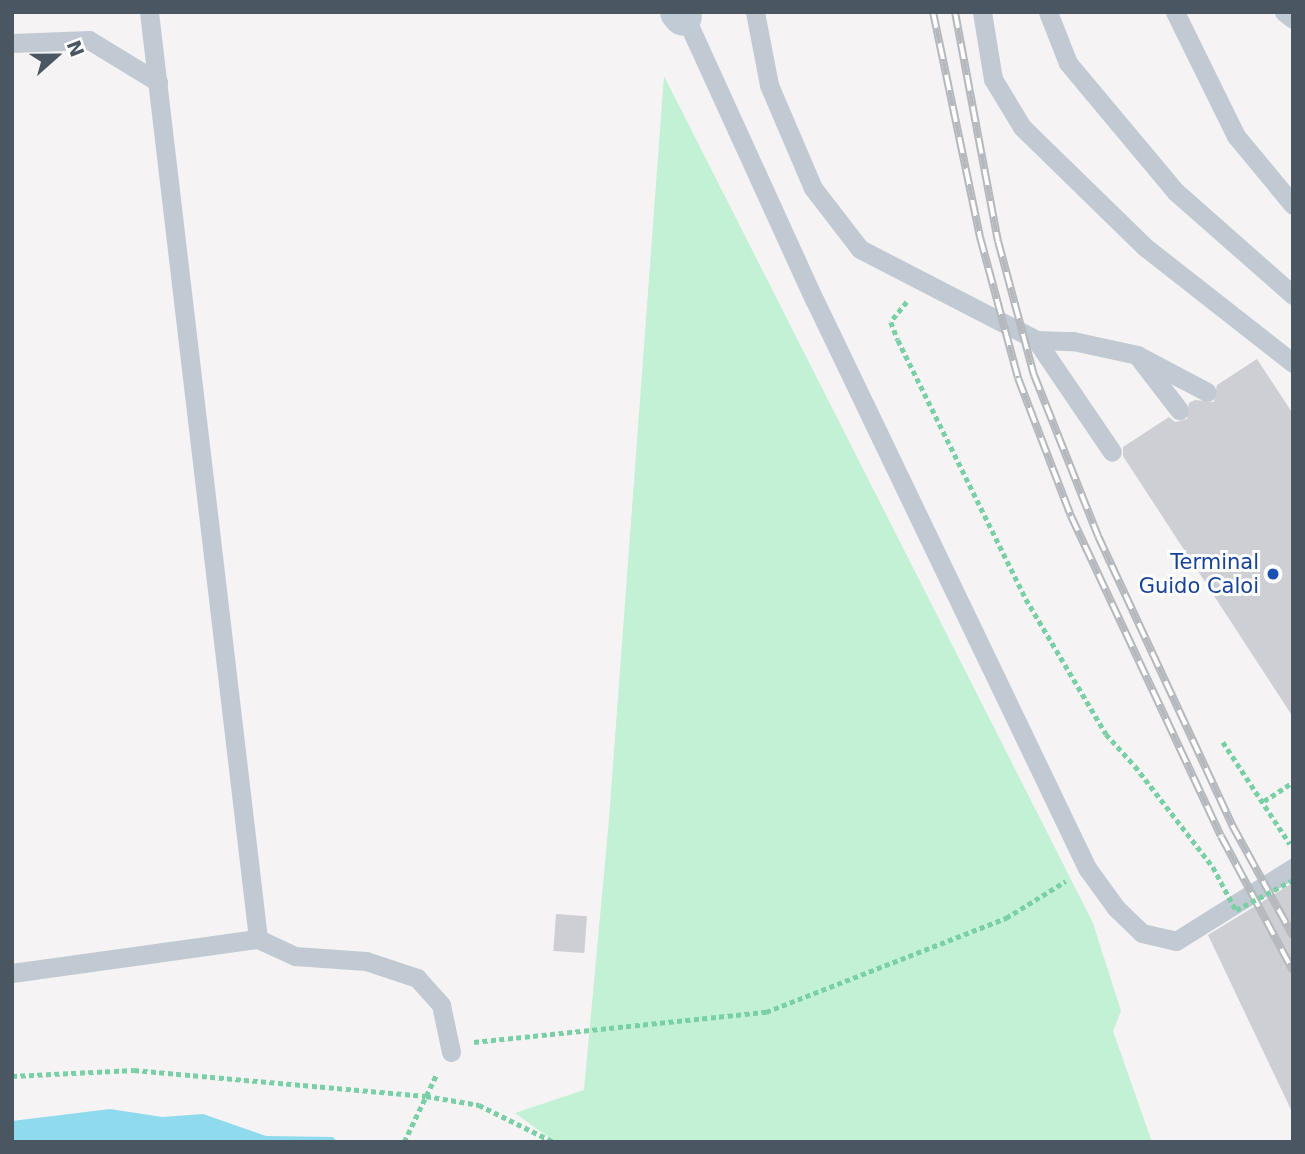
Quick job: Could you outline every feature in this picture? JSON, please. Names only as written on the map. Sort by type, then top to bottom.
[{"type":"lane","points":[[149,12],[258,939]]},
{"type":"lane","points":[[755,12],[769,85],[813,188],[860,249],[1036,340],[1073,341],[1137,355],[1207,391]]},
{"type":"lane","points":[[982,12],[993,79],[1022,128],[1145,247],[1293,363]]},
{"type":"lane","points":[[1048,12],[1068,63],[1176,192],[1293,295]]},
{"type":"lane","points":[[1175,12],[1236,136],[1293,205]]},
{"type":"lane","points":[[1284,12],[1293,19]]},
{"type":"lane","points":[[682,14],[1087,868],[1116,908],[1142,933],[1175,941],[1293,868]]},
{"type":"lane","points":[[12,43],[89,40],[158,82]]},
{"type":"lane","points":[[1036,340],[1112,452]]},
{"type":"lane","points":[[1137,355],[1179,410]]},
{"type":"lane","points":[[12,973],[258,939],[295,956],[366,961],[417,978],[441,1005],[451,1052]]},
{"type":"path","points":[[931,285],[901,306],[891,322],[898,340],[1026,599],[1106,734],[1135,766],[1213,867],[1236,910],[1293,880]]},
{"type":"path","points":[[1223,742],[1293,848]]},
{"type":"path","points":[[1264,801],[1293,782]]},
{"type":"path","points":[[404,1142],[451,1052],[478,1040],[766,1012],[1006,918],[1087,868]]},
{"type":"path","points":[[12,1076],[134,1070],[426,1096],[479,1105],[554,1142]]},
{"type":"green space","points":[[664,76],[1093,923],[1121,1011],[1113,1031],[1152,1142],[555,1142],[515,1113],[584,1090],[609,819]]},
{"type":"water","points":[[110,1109],[162,1117],[203,1114],[266,1136],[333,1137],[337,1142],[12,1142],[12,1121]]},
{"type":"building","points":[[1257,359],[1293,414],[1293,717],[1123,456],[1123,447],[1169,417],[1175,422],[1187,419],[1189,403],[1195,400],[1214,402],[1217,385]]},
{"type":"building","points":[[1291,884],[1293,887],[1293,1114],[1208,935]]},
{"type":"building","points":[[556,914],[587,916],[584,953],[553,951]]},
{"type":"railway","points":[[933,12],[980,237],[1018,378],[1071,516],[1221,836],[1293,971]]},
{"type":"railway","points":[[955,12],[998,241],[1034,375],[1098,536],[1232,825],[1293,936]]},
{"type":"place","name":"Terminal Guido Caloi","points":[[1273,574]]}]
